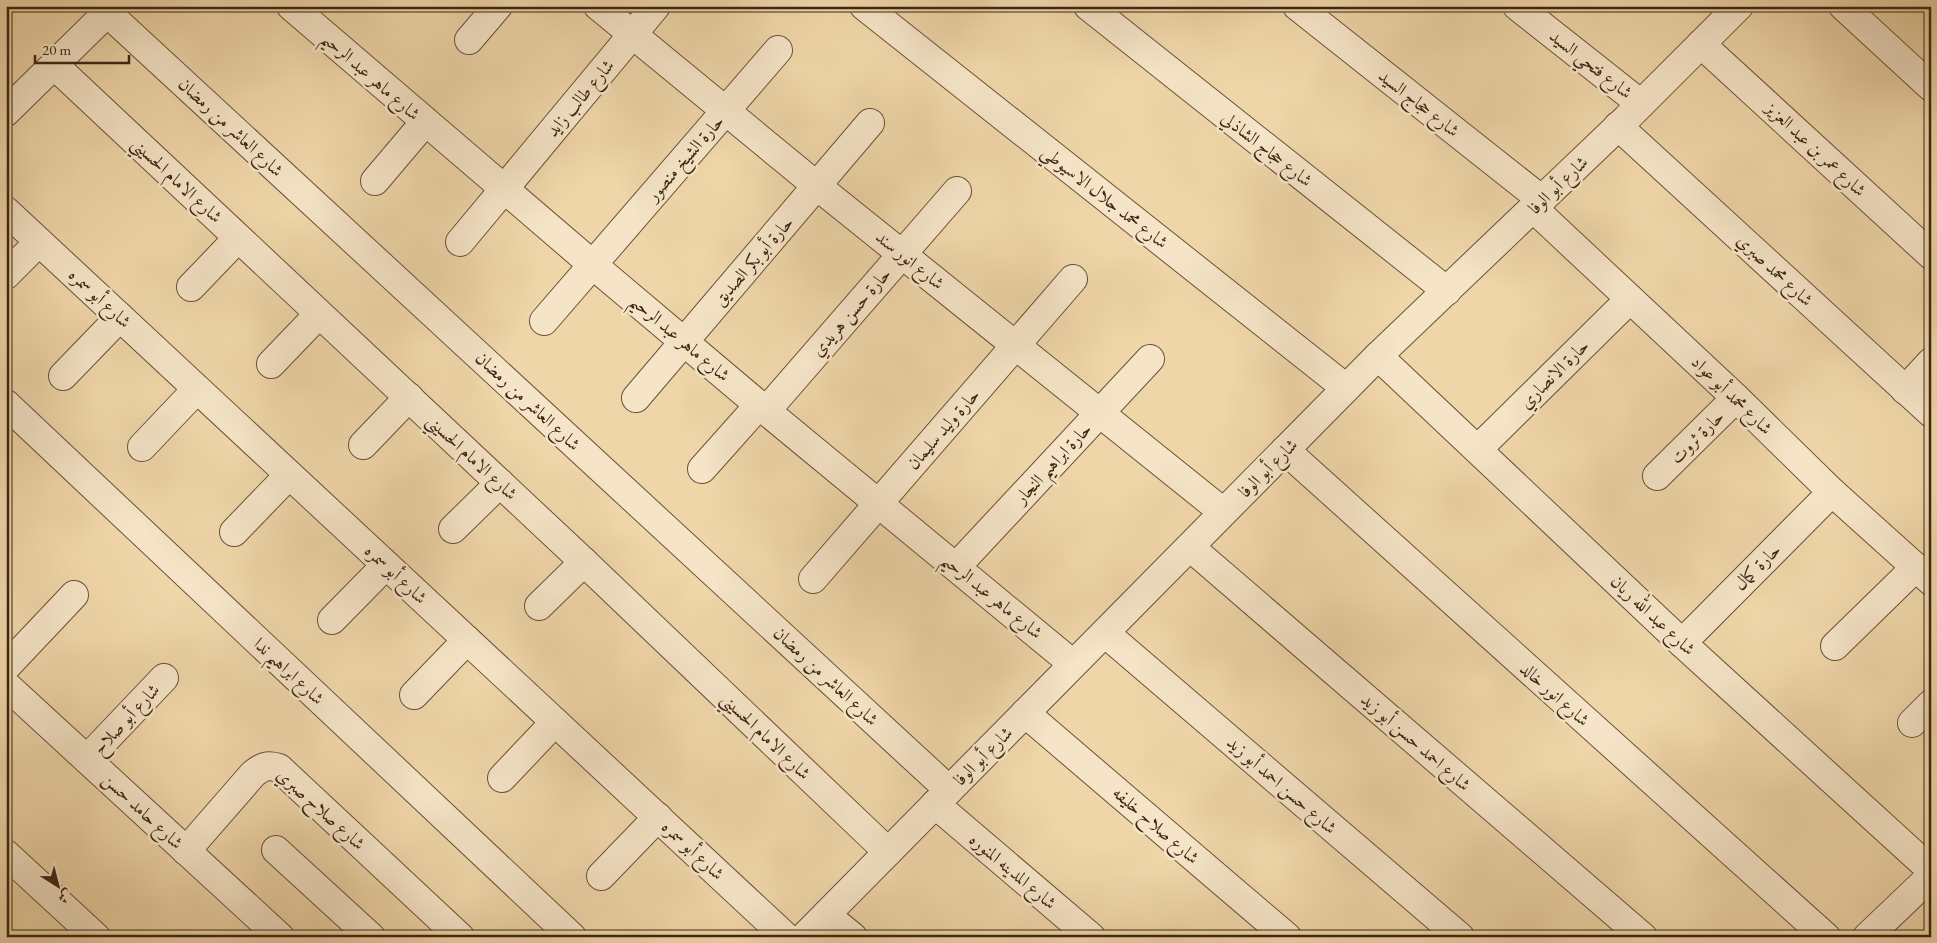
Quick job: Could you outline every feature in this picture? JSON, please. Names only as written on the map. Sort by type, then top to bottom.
[{"type":"street","name":"شارع ماهر عبد الرحيم","points":[[292,6],[503,190],[762,408],[1074,664]]},
{"type":"street","points":[[469,40],[498,6]]},
{"type":"street","name":"شارع انور سند","points":[[598,6],[817,186],[1224,512]]},
{"type":"street","name":"شارع طالب زايد","points":[[460,242],[656,6]]},
{"type":"street","name":"شارع محمد جلال الاسيوطي","points":[[864,6],[1346,388]]},
{"type":"street","name":"شارع حجاج الشاذلي","points":[[1088,6],[1447,291]]},
{"type":"street","name":"شارع حجاج السيد","points":[[1297,6],[1538,204]]},
{"type":"street","name":"شارع فتحي السيد","points":[[1517,6],[1641,104]]},
{"type":"street","points":[[1843,6],[1931,87]]},
{"type":"street","points":[[6,112],[54,65],[107,8]]},
{"type":"street","name":"شارع العاشر من رمضان","points":[[107,8],[942,797]]},
{"type":"street","name":"شارع أبو الوفا","points":[[804,937],[1346,388],[1641,104],[1701,44],[1732,8]]},
{"type":"street","name":"شارع عمر بن عبد العزيز","points":[[1701,44],[1931,255]]},
{"type":"street","name":"حارة الشيخ منصور","points":[[544,321],[778,50]]},
{"type":"street","name":"شارع الامام الحسيني","points":[[54,65],[584,562],[888,852]]},
{"type":"street","points":[[375,181],[425,122]]},
{"type":"street","name":"حارة أبو بكر الصديق","points":[[636,398],[870,123]]},
{"type":"street","name":"شارع محمد صبري","points":[[1618,126],[1931,413]]},
{"type":"street","name":"حارة حسن هريدي","points":[[702,469],[762,408],[957,191]]},
{"type":"street","name":"شارع محمد أبو عواد","points":[[1538,204],[1630,299],[1736,398],[1832,492],[1923,574]]},
{"type":"street","name":"شارع أبو سمره","points":[[6,211],[786,937]]},
{"type":"street","points":[[191,287],[238,238]]},
{"type":"street","points":[[6,275],[40,242]]},
{"type":"street","name":"حارة وليد سليمان","points":[[813,579],[1073,279]]},
{"type":"street","name":"حارة الانصاري","points":[[1478,449],[1630,299]]},
{"type":"street","points":[[271,364],[320,314]]},
{"type":"street","points":[[63,376],[120,317]]},
{"type":"street","name":"شارع عبد الله ريان","points":[[1378,356],[1682,643],[1928,881]]},
{"type":"street","name":"حارة ابراهيم النجار","points":[[956,567],[1150,359]]},
{"type":"street","points":[[1905,390],[1931,362]]},
{"type":"street","points":[[142,447],[197,389]]},
{"type":"street","points":[[363,445],[409,397]]},
{"type":"street","name":"حارة ثروت","points":[[1658,476],[1736,398]]},
{"type":"street","name":"شارع ابراهيم ندا","points":[[6,404],[572,937]]},
{"type":"street","name":"شارع انور خالد","points":[[1285,450],[1826,937]]},
{"type":"street","points":[[234,532],[290,475]]},
{"type":"street","points":[[453,529],[500,483]]},
{"type":"street","name":"حارة كمال","points":[[1682,643],[1832,492]]},
{"type":"street","name":"شارع احمد حسن أبو زيد","points":[[1190,546],[1643,937]]},
{"type":"street","points":[[539,606],[584,562]]},
{"type":"street","points":[[332,620],[386,565]]},
{"type":"street","points":[[1835,646],[1923,574]]},
{"type":"street","points":[[6,667],[74,595]]},
{"type":"street","name":"شارع حسن احمد أبو زيد","points":[[1105,633],[1460,937]]},
{"type":"street","points":[[414,695],[467,640]]},
{"type":"street","name":"شارع أبو صلاح","points":[[87,759],[164,678]]},
{"type":"street","name":"شارع حامد حسن","points":[[6,685],[280,937]]},
{"type":"street","name":"شارع صلاح خليفه","points":[[1025,713],[1287,937]]},
{"type":"street","points":[[502,778],[555,722]]},
{"type":"street","name":"شارع صلاح صبري","points":[[186,851],[253,774],[262,767],[269,765],[279,768],[460,937]]},
{"type":"street","name":"شارع المدينه المنوره","points":[[942,797],[1091,937]]},
{"type":"street","points":[[601,876],[658,817]]},
{"type":"street","points":[[276,850],[372,937]]},
{"type":"street","points":[[10,865],[96,937]]},
{"type":"street","points":[[1867,937],[1928,881]]},
{"type":"street","points":[[826,915],[853,937]]}]
